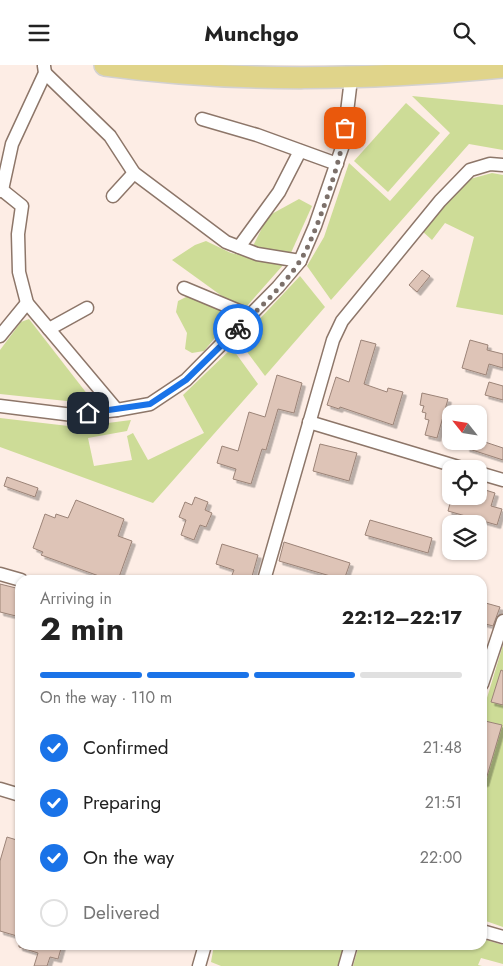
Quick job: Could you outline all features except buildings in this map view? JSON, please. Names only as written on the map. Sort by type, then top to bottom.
[{"type":"highway","points":[[105,65],[174,73],[268,78],[351,79],[503,67]]},
{"type":"street","points":[[117,410],[27,303],[19,272],[18,234],[22,206],[1,190],[3,163],[45,69],[110,136],[134,173],[226,242],[258,254],[300,261]]},
{"type":"street","points":[[0,406],[73,415],[117,410],[150,404],[186,380],[251,315],[300,261],[315,226],[343,145],[351,79]]},
{"type":"street","points":[[202,119],[337,164]]},
{"type":"street","points":[[239,247],[279,192],[300,151]]},
{"type":"street","points":[[265,575],[333,339],[342,321],[440,201],[470,170],[490,164],[503,165]]},
{"type":"street","points":[[113,196],[134,173]]},
{"type":"street","points":[[184,287],[251,315]]},
{"type":"street","points":[[0,336],[27,303]]},
{"type":"street","points":[[48,329],[87,308]]},
{"type":"street","points":[[309,422],[442,462]]},
{"type":"street","points":[[487,475],[503,480]]},
{"type":"street","points":[[0,574],[15,578]]},
{"type":"street","points":[[487,669],[503,621]]},
{"type":"street","points":[[0,789],[15,794]]},
{"type":"street","points":[[487,932],[503,937]]},
{"type":"street","points":[[199,966],[204,950]]},
{"type":"street","points":[[345,966],[350,950]]},
{"type":"green space","points":[[412,96],[503,105],[503,150],[469,144],[331,300],[307,266],[324,237],[349,163],[390,201],[450,133]]},
{"type":"green space","points":[[406,103],[440,133],[388,192],[354,161]]},
{"type":"green space","points":[[492,173],[503,175],[503,315],[456,307],[474,237],[445,223],[432,240],[421,230],[442,205],[470,179]]},
{"type":"green space","points":[[299,199],[312,206],[290,255],[253,246],[268,216]]},
{"type":"green space","points":[[206,241],[231,253],[284,264],[247,306],[226,299],[172,260],[195,245]]},
{"type":"green space","points":[[300,276],[325,307],[265,376],[239,341]]},
{"type":"green space","points":[[188,296],[234,315],[204,351],[192,353],[185,349],[187,333],[176,312],[178,301]]},
{"type":"green space","points":[[29,319],[95,404],[0,394],[0,350],[21,322]]},
{"type":"green space","points":[[232,348],[258,384],[153,503],[0,447],[0,418],[77,427],[131,420],[127,431],[88,438],[94,466],[132,460],[127,436],[133,433],[148,460],[204,433],[183,395]]},
{"type":"green space","points":[[503,645],[503,927],[487,921],[487,698]]},
{"type":"green space","points":[[487,940],[503,945],[503,964],[481,958],[478,965],[482,966],[353,966],[358,950],[487,950]]},
{"type":"green space","points":[[213,950],[344,950],[339,966],[221,966],[211,962]]},
{"type":"way so far","points":[[238,329],[300,261],[315,226],[340,154],[345,128]]},
{"type":"route","points":[[88,413],[150,404],[186,380],[238,329]]}]
